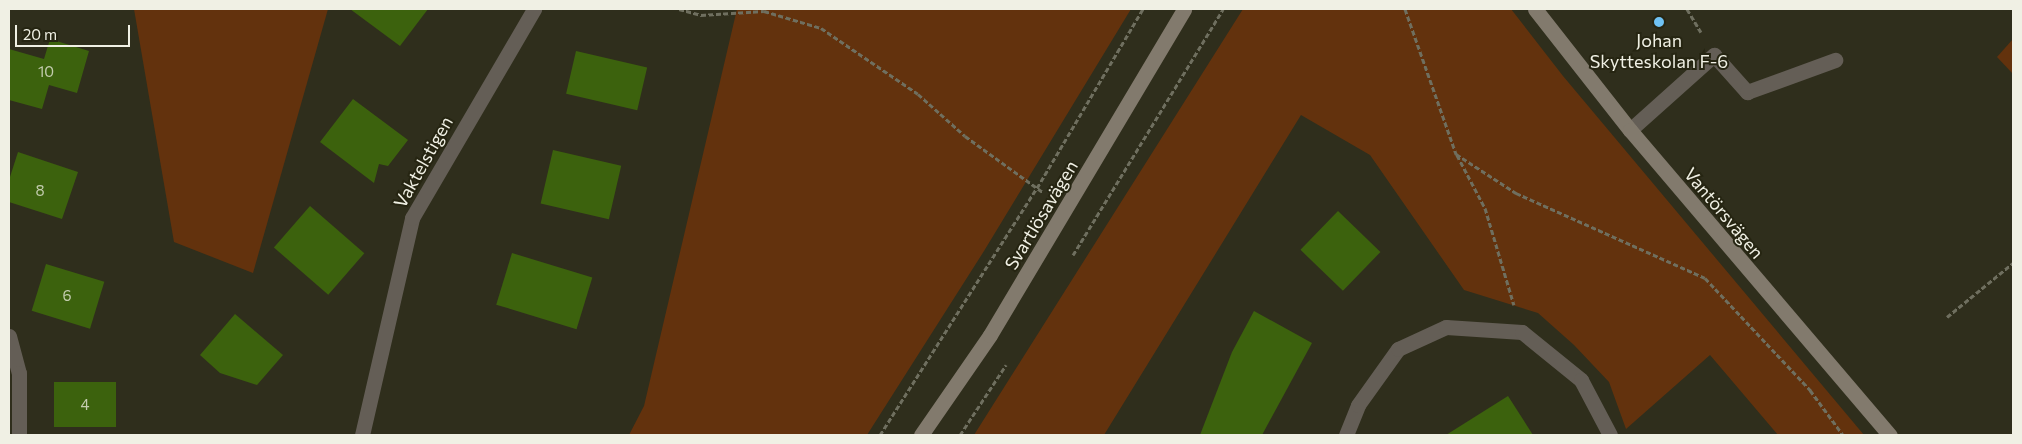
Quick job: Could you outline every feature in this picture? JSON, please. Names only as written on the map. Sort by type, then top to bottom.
[{"type":"street","name":"Vaktelstigen","points":[[362,435],[412,218],[534,9]]},
{"type":"street","name":"Svartlösavägen","points":[[921,435],[990,335],[1067,209],[1184,9]]},
{"type":"street","name":"Vantörsvägen","points":[[1535,9],[1630,130],[1890,435]]},
{"type":"street","points":[[1630,130],[1714,55],[1747,92],[1835,60]]},
{"type":"street","points":[[1346,435],[1358,405],[1398,350],[1446,327],[1522,332],[1582,380],[1610,435]]},
{"type":"street","points":[[9,336],[19,373],[19,435]]},
{"type":"path","points":[[679,9],[701,14],[764,12],[821,28],[918,94],[965,136],[1067,209]]},
{"type":"path","points":[[880,435],[1037,188],[1142,9]]},
{"type":"path","points":[[1068,264],[1223,9]]},
{"type":"path","points":[[1405,9],[1456,154],[1485,208],[1522,332]]},
{"type":"path","points":[[1456,154],[1516,193],[1705,278],[1810,390],[1843,435]]},
{"type":"path","points":[[1947,317],[2013,262]]},
{"type":"path","points":[[960,435],[1011,357]]},
{"type":"shaded area","points":[[134,9],[328,9],[253,273],[174,242]]},
{"type":"shaded area","points":[[737,9],[1131,9],[984,251],[867,435],[629,435],[644,406]]},
{"type":"shaded area","points":[[1243,9],[1511,9],[1563,76],[1864,435],[1778,435],[1710,355],[1626,429],[1609,382],[1574,345],[1538,313],[1464,290],[1370,155],[1301,115],[1104,435],[974,435]]},
{"type":"shaded area","points":[[2013,39],[2013,74],[1997,57]]},
{"type":"building","points":[[350,9],[428,9],[400,46]]},
{"type":"building","points":[[50,39],[89,51],[77,93],[49,85],[42,109],[9,100],[9,49],[44,59]]},
{"type":"building","points":[[576,51],[647,67],[637,110],[566,94]]},
{"type":"building","points":[[353,99],[408,140],[388,166],[379,164],[374,183],[320,142]]},
{"type":"building","points":[[553,150],[621,166],[609,219],[541,204]]},
{"type":"building","points":[[18,152],[78,172],[62,219],[9,202],[9,180]]},
{"type":"building","points":[[310,206],[364,253],[328,295],[274,248]]},
{"type":"building","points":[[1338,211],[1380,252],[1343,291],[1300,250]]},
{"type":"building","points":[[512,253],[592,278],[577,329],[496,305]]},
{"type":"building","points":[[46,264],[104,282],[90,329],[32,311]]},
{"type":"building","points":[[1254,311],[1312,343],[1262,435],[1200,435],[1232,352]]},
{"type":"building","points":[[235,314],[283,355],[257,385],[220,373],[200,355]]},
{"type":"building","points":[[54,382],[116,382],[116,427],[54,427]]},
{"type":"building","points":[[1508,396],[1533,435],[1446,435]]},
{"type":"place","name":"Johan Skytteskolan F-6","points":[[1659,22]]}]
